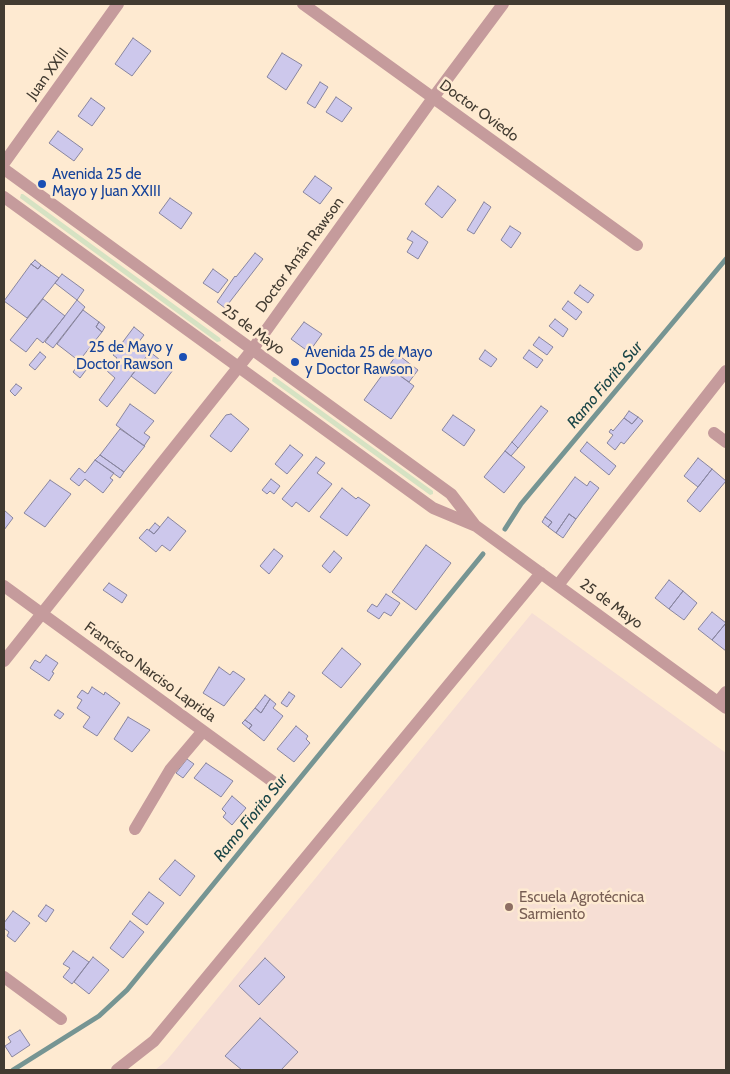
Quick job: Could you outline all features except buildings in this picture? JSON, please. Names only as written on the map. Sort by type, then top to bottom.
[{"type":"street","name":"Juan XXIII","points":[[4,163],[118,4]]},
{"type":"street","name":"Doctor Oviedo","points":[[303,4],[637,245]]},
{"type":"street","name":"Doctor Amán Rawson","points":[[4,662],[252,350],[503,4]]},
{"type":"street","name":"25 de Mayo","points":[[4,169],[451,494],[476,526]]},
{"type":"street","name":"25 de Mayo","points":[[4,197],[433,508],[476,526],[558,586],[724,701]]},
{"type":"street","points":[[558,586],[726,372]]},
{"type":"street","points":[[714,434],[726,442]]},
{"type":"street","points":[[117,1070],[154,1040],[541,573]]},
{"type":"street","name":"Francisco Narciso Laprida","points":[[4,586],[276,784]]},
{"type":"street","points":[[135,829],[170,770],[203,731]]},
{"type":"street","points":[[4,977],[61,1019]]},
{"type":"shaded area","name":"Escuela Agrotécnica Sarmiento","points":[[532,613],[726,753],[726,1070],[155,1070],[167,1060]]},
{"type":"green space","points":[[21,194],[220,338],[221,341],[217,342],[20,198]]},
{"type":"green space","points":[[273,377],[433,491],[433,494],[430,495],[272,381]]},
{"type":"waterway","name":"Ramo Fiorito Sur","points":[[505,529],[521,504],[726,259]]},
{"type":"waterway","name":"Ramo Fiorito Sur","points":[[13,1070],[99,1016],[127,990],[483,554]]},
{"type":"place","name":"Avenida 25 de Mayo y Juan XXIII","points":[[42,184]]},
{"type":"place","name":"25 de Mayo y Doctor Rawson","points":[[183,357]]},
{"type":"place","name":"Avenida 25 de Mayo y Doctor Rawson","points":[[295,362]]},
{"type":"place","name":"Escuela Agrotécnica Sarmiento","points":[[509,907]]}]
